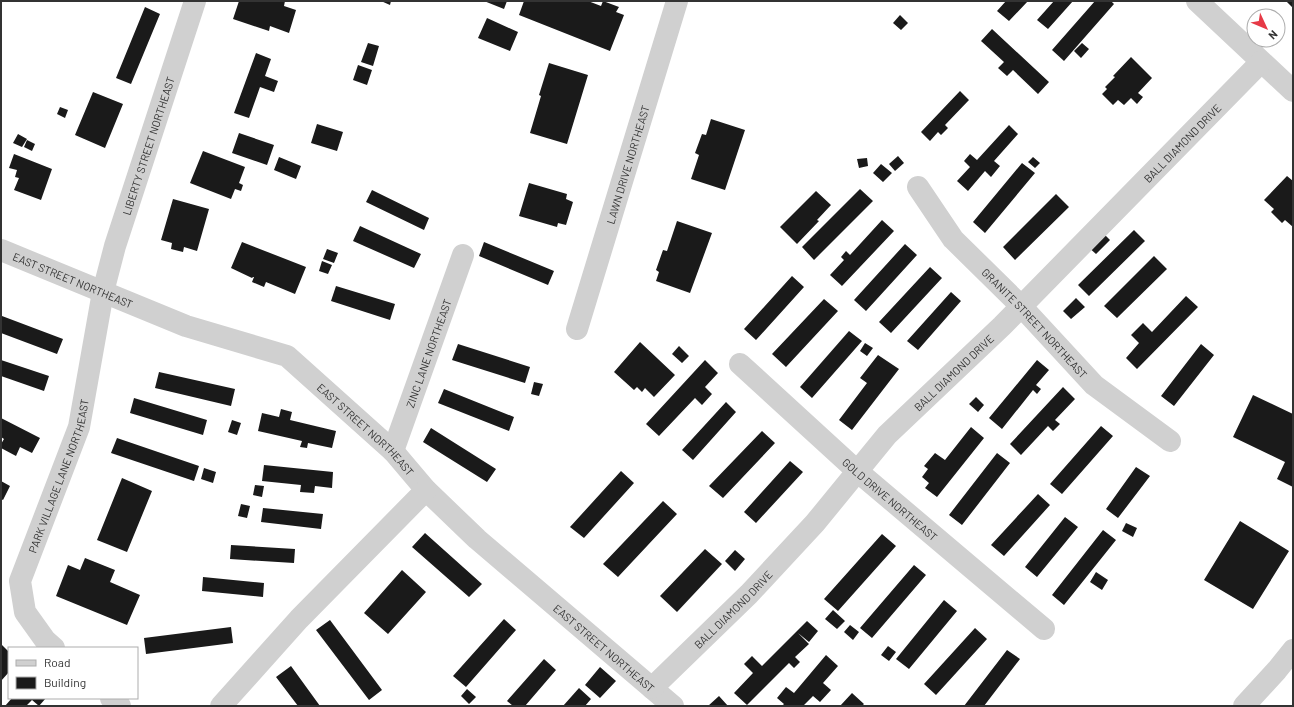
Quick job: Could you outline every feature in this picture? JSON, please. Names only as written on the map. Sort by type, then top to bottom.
[{"type":"street","name":"LIBERTY STREET NORTHEAST","points":[[103,292],[116,246],[195,1]]},
{"type":"street","name":"LAWN DRIVE NORTHEAST","points":[[577,329],[677,1]]},
{"type":"street","points":[[1197,1],[1293,91]]},
{"type":"street","name":"BALL DIAMOND DRIVE","points":[[652,688],[749,594],[815,523],[887,435],[1002,326],[1261,62]]},
{"type":"street","name":"GRANITE STREET NORTHEAST","points":[[918,187],[953,239],[1021,306],[1094,385],[1170,441]]},
{"type":"street","name":"EAST STREET NORTHEAST","points":[[1,250],[186,326],[287,356],[393,452],[426,490],[477,539],[673,706]]},
{"type":"street","name":"ZINC LANE NORTHEAST","points":[[393,452],[464,256]]},
{"type":"street","name":"PARK VILLAGE LANE NORTHEAST","points":[[53,647],[45,640],[25,612],[20,580],[79,427],[103,292]]},
{"type":"street","name":"GOLD DRIVE NORTHEAST","points":[[740,364],[856,471],[1044,629]]},
{"type":"street","points":[[221,706],[299,619],[426,490]]},
{"type":"street","points":[[1244,706],[1293,650]]},
{"type":"street","points":[[112,699],[120,706]]},
{"type":"building","points":[[239,1],[285,1],[284,6],[296,10],[289,33],[270,26],[269,31],[233,19]]},
{"type":"building","points":[[381,1],[391,1],[390,5]]},
{"type":"building","points":[[484,1],[507,1],[504,9]]},
{"type":"building","points":[[524,1],[588,1],[601,6],[603,1],[619,7],[616,12],[624,15],[610,51],[519,15]]},
{"type":"building","points":[[1006,1],[1028,1],[1009,21],[997,11]]},
{"type":"building","points":[[1054,1],[1073,1],[1048,29],[1037,20]]},
{"type":"building","points":[[1095,1],[1111,1],[1114,4],[1064,61],[1052,50]]},
{"type":"building","points":[[1286,1],[1293,1],[1293,8]]},
{"type":"building","points":[[145,7],[160,14],[131,84],[116,78]]},
{"type":"building","points":[[900,15],[908,23],[901,30],[893,23]]},
{"type":"building","points":[[487,18],[518,32],[510,51],[478,38]]},
{"type":"building","points":[[992,29],[1049,82],[1038,94],[1013,70],[1007,76],[998,68],[1004,62],[981,41]]},
{"type":"building","points":[[368,43],[379,46],[373,66],[361,62]]},
{"type":"building","points":[[1082,43],[1089,49],[1081,58],[1074,51]]},
{"type":"building","points":[[256,53],[271,59],[265,76],[278,81],[274,92],[260,87],[249,118],[234,113]]},
{"type":"building","points":[[1131,57],[1152,78],[1138,93],[1143,97],[1137,104],[1131,98],[1124,105],[1118,100],[1113,105],[1102,94],[1107,89],[1105,87],[1115,77],[1113,76]]},
{"type":"building","points":[[549,63],[588,75],[567,144],[530,133],[541,96],[539,95]]},
{"type":"building","points":[[358,65],[372,70],[367,85],[353,80]]},
{"type":"building","points":[[960,91],[969,100],[945,125],[948,128],[941,135],[938,132],[930,141],[921,132]]},
{"type":"building","points":[[93,92],[123,104],[105,148],[75,135]]},
{"type":"building","points":[[60,107],[68,110],[65,118],[57,114]]},
{"type":"building","points":[[711,119],[745,130],[725,190],[691,179],[699,155],[695,153],[702,134],[706,135]]},
{"type":"building","points":[[317,124],[343,132],[337,151],[311,143]]},
{"type":"building","points":[[1009,125],[1018,134],[994,161],[1000,166],[991,177],[985,171],[968,191],[957,181],[970,167],[964,161],[970,154],[977,160]]},
{"type":"building","points":[[239,133],[274,145],[267,165],[232,153]]},
{"type":"building","points":[[18,134],[27,139],[22,147],[13,143]]},
{"type":"building","points":[[27,140],[35,144],[32,151],[24,147]]},
{"type":"building","points":[[203,151],[245,167],[239,183],[243,185],[241,191],[235,189],[231,199],[190,183]]},
{"type":"building","points":[[14,154],[52,169],[41,200],[14,190],[19,178],[15,177],[17,170],[9,168]]},
{"type":"building","points":[[898,156],[904,163],[895,171],[889,164]]},
{"type":"building","points":[[279,157],[301,166],[296,179],[274,170]]},
{"type":"building","points":[[1033,157],[1040,163],[1035,168],[1028,162]]},
{"type":"building","points":[[867,158],[868,166],[859,168],[857,159]]},
{"type":"building","points":[[1022,163],[1035,173],[985,233],[973,222]]},
{"type":"building","points":[[881,164],[892,173],[883,182],[873,173]]},
{"type":"building","points":[[1287,176],[1293,181],[1293,227],[1285,220],[1282,223],[1271,212],[1274,209],[1264,200]]},
{"type":"building","points":[[529,183],[567,194],[566,199],[573,202],[566,225],[558,223],[557,227],[519,216]]},
{"type":"building","points":[[860,189],[873,201],[814,260],[802,247]]},
{"type":"building","points":[[372,190],[429,218],[424,230],[366,202]]},
{"type":"building","points":[[816,191],[831,205],[817,220],[819,221],[797,244],[780,227]]},
{"type":"building","points":[[1056,194],[1069,207],[1015,260],[1003,247]]},
{"type":"building","points":[[173,199],[209,209],[197,251],[184,247],[183,252],[171,249],[172,243],[161,240]]},
{"type":"building","points":[[882,220],[894,231],[842,286],[830,275],[844,260],[841,257],[846,251],[850,255]]},
{"type":"building","points":[[677,221],[712,233],[690,293],[656,281],[659,272],[656,270],[663,250],[667,251]]},
{"type":"building","points":[[360,226],[421,254],[414,268],[353,241]]},
{"type":"building","points":[[1134,230],[1145,241],[1089,296],[1078,285]]},
{"type":"building","points":[[1102,232],[1110,240],[1096,254],[1087,246]]},
{"type":"building","points":[[242,242],[306,267],[295,294],[266,282],[264,287],[252,282],[254,277],[252,278],[231,268]]},
{"type":"building","points":[[484,242],[554,271],[548,285],[479,256]]},
{"type":"building","points":[[905,244],[917,255],[866,311],[854,300]]},
{"type":"building","points":[[327,249],[338,253],[334,263],[323,259]]},
{"type":"building","points":[[1154,256],[1167,269],[1117,318],[1104,306]]},
{"type":"building","points":[[322,261],[332,265],[328,274],[319,271]]},
{"type":"building","points":[[930,267],[942,278],[891,333],[879,322]]},
{"type":"building","points":[[792,276],[804,287],[756,340],[744,329]]},
{"type":"building","points":[[336,286],[395,304],[390,320],[331,301]]},
{"type":"building","points":[[951,292],[961,301],[918,350],[907,341]]},
{"type":"building","points":[[1186,296],[1198,307],[1137,369],[1126,358],[1139,343],[1131,335],[1143,323],[1152,332]]},
{"type":"building","points":[[1076,298],[1085,307],[1071,319],[1063,311]]},
{"type":"building","points":[[824,299],[838,311],[786,367],[772,354]]},
{"type":"building","points":[[2,316],[63,339],[57,354],[1,333]]},
{"type":"building","points":[[849,331],[862,341],[812,398],[800,387]]},
{"type":"building","points":[[640,342],[675,375],[654,397],[645,388],[642,392],[637,387],[634,390],[614,372]]},
{"type":"building","points":[[865,343],[873,348],[867,356],[860,351]]},
{"type":"building","points":[[458,344],[530,367],[525,383],[452,360]]},
{"type":"building","points":[[1201,344],[1214,355],[1174,406],[1161,396]]},
{"type":"building","points":[[679,346],[689,356],[682,363],[672,354]]},
{"type":"building","points":[[878,355],[899,369],[852,430],[839,420],[867,383],[860,378]]},
{"type":"building","points":[[1,360],[49,376],[44,391],[1,376]]},
{"type":"building","points":[[705,360],[718,373],[705,387],[712,394],[702,405],[695,398],[659,436],[646,424]]},
{"type":"building","points":[[1037,360],[1049,370],[1036,385],[1041,389],[1037,394],[1033,390],[1002,429],[989,418]]},
{"type":"building","points":[[159,372],[235,389],[231,406],[155,388]]},
{"type":"building","points":[[534,382],[543,384],[539,396],[531,394]]},
{"type":"building","points":[[1063,387],[1075,399],[1055,420],[1060,424],[1053,431],[1048,426],[1021,455],[1010,444]]},
{"type":"building","points":[[444,389],[514,417],[509,431],[438,403]]},
{"type":"building","points":[[1253,395],[1293,414],[1293,487],[1277,479],[1285,462],[1233,437]]},
{"type":"building","points":[[976,397],[984,405],[978,412],[969,404]]},
{"type":"building","points":[[134,398],[207,420],[203,435],[130,413]]},
{"type":"building","points":[[726,402],[736,412],[693,460],[682,450]]},
{"type":"building","points":[[281,409],[292,412],[290,420],[336,431],[332,448],[308,443],[307,448],[300,447],[302,441],[258,431],[262,413],[279,417]]},
{"type":"building","points":[[1,418],[40,438],[32,453],[20,447],[16,456],[1,448],[1,444],[4,439],[1,437]]},
{"type":"building","points":[[232,420],[241,423],[237,435],[228,432]]},
{"type":"building","points":[[1101,426],[1113,436],[1062,494],[1050,484]]},
{"type":"building","points":[[971,427],[984,438],[937,497],[925,488],[929,483],[922,477],[928,469],[924,466],[935,453],[945,460]]},
{"type":"building","points":[[431,428],[496,469],[487,482],[423,442]]},
{"type":"building","points":[[762,431],[775,443],[723,498],[709,486]]},
{"type":"building","points":[[117,438],[199,466],[194,481],[111,453]]},
{"type":"building","points":[[997,453],[1010,463],[962,525],[949,515]]},
{"type":"building","points":[[790,461],[803,472],[756,523],[744,512]]},
{"type":"building","points":[[264,465],[333,472],[332,488],[315,486],[314,493],[300,492],[301,485],[262,481]]},
{"type":"building","points":[[1136,467],[1150,476],[1118,518],[1106,509]]},
{"type":"building","points":[[204,468],[216,472],[213,483],[201,479]]},
{"type":"building","points":[[621,471],[634,483],[584,538],[570,527]]},
{"type":"building","points":[[122,478],[152,491],[127,552],[97,540]]},
{"type":"building","points":[[1,481],[10,486],[3,500],[1,499]]},
{"type":"building","points":[[255,485],[264,486],[262,497],[253,495]]},
{"type":"building","points":[[1038,494],[1050,505],[1004,556],[991,545]]},
{"type":"building","points":[[663,501],[677,514],[618,577],[603,564]]},
{"type":"building","points":[[241,504],[250,506],[247,518],[238,516]]},
{"type":"building","points":[[263,508],[323,514],[321,529],[261,522]]},
{"type":"building","points":[[1065,517],[1078,527],[1037,577],[1025,567]]},
{"type":"building","points":[[1240,521],[1289,551],[1253,609],[1204,580]]},
{"type":"building","points":[[1126,523],[1137,528],[1133,537],[1122,531]]},
{"type":"building","points":[[1103,530],[1116,540],[1064,605],[1052,595]]},
{"type":"building","points":[[425,533],[482,584],[469,597],[412,547]]},
{"type":"building","points":[[882,534],[896,546],[838,611],[824,599]]},
{"type":"building","points":[[231,545],[295,549],[294,563],[230,559]]},
{"type":"building","points":[[705,549],[722,564],[677,612],[660,596]]},
{"type":"building","points":[[735,550],[745,559],[735,571],[725,561]]},
{"type":"building","points":[[85,558],[115,570],[110,582],[140,595],[127,625],[56,596],[68,565],[80,570]]},
{"type":"building","points":[[914,565],[926,575],[872,638],[860,628]]},
{"type":"building","points":[[402,570],[426,592],[388,634],[364,613]]},
{"type":"building","points":[[1096,572],[1108,580],[1102,590],[1090,582]]},
{"type":"building","points":[[203,577],[264,583],[263,597],[202,591]]},
{"type":"building","points":[[944,600],[957,611],[909,669],[896,659]]},
{"type":"building","points":[[833,610],[845,621],[837,629],[825,619]]},
{"type":"building","points":[[504,619],[516,630],[466,687],[453,676]]},
{"type":"building","points":[[330,620],[382,690],[369,700],[316,630]]},
{"type":"building","points":[[807,621],[818,631],[809,642],[798,633],[809,644],[795,657],[800,662],[794,668],[789,663],[747,705],[734,693],[753,673],[744,664],[752,656],[762,666]]},
{"type":"building","points":[[850,625],[859,632],[853,640],[844,632]]},
{"type":"building","points":[[231,627],[233,643],[146,654],[144,638]]},
{"type":"building","points":[[975,628],[987,639],[936,695],[924,684]]},
{"type":"building","points":[[1,644],[8,651],[8,673],[1,681]]},
{"type":"building","points":[[888,646],[896,652],[889,661],[881,655]]},
{"type":"building","points":[[1007,650],[1020,659],[984,706],[964,706]]},
{"type":"building","points":[[826,655],[838,666],[823,683],[831,690],[820,702],[813,696],[803,706],[782,706],[784,704],[777,698],[786,687],[794,693]]},
{"type":"building","points":[[544,659],[556,670],[525,706],[513,706],[507,701]]},
{"type":"building","points":[[291,666],[320,706],[298,706],[276,677]]},
{"type":"building","points":[[600,667],[616,681],[600,698],[585,685]]},
{"type":"building","points":[[579,688],[591,699],[585,706],[563,706]]},
{"type":"building","points":[[467,689],[476,697],[469,704],[461,696]]},
{"type":"building","points":[[852,693],[864,704],[862,706],[840,706]]},
{"type":"building","points":[[719,696],[728,706],[708,706]]},
{"type":"building","points":[[11,699],[45,699],[39,706],[32,700],[26,706],[5,706]]}]
